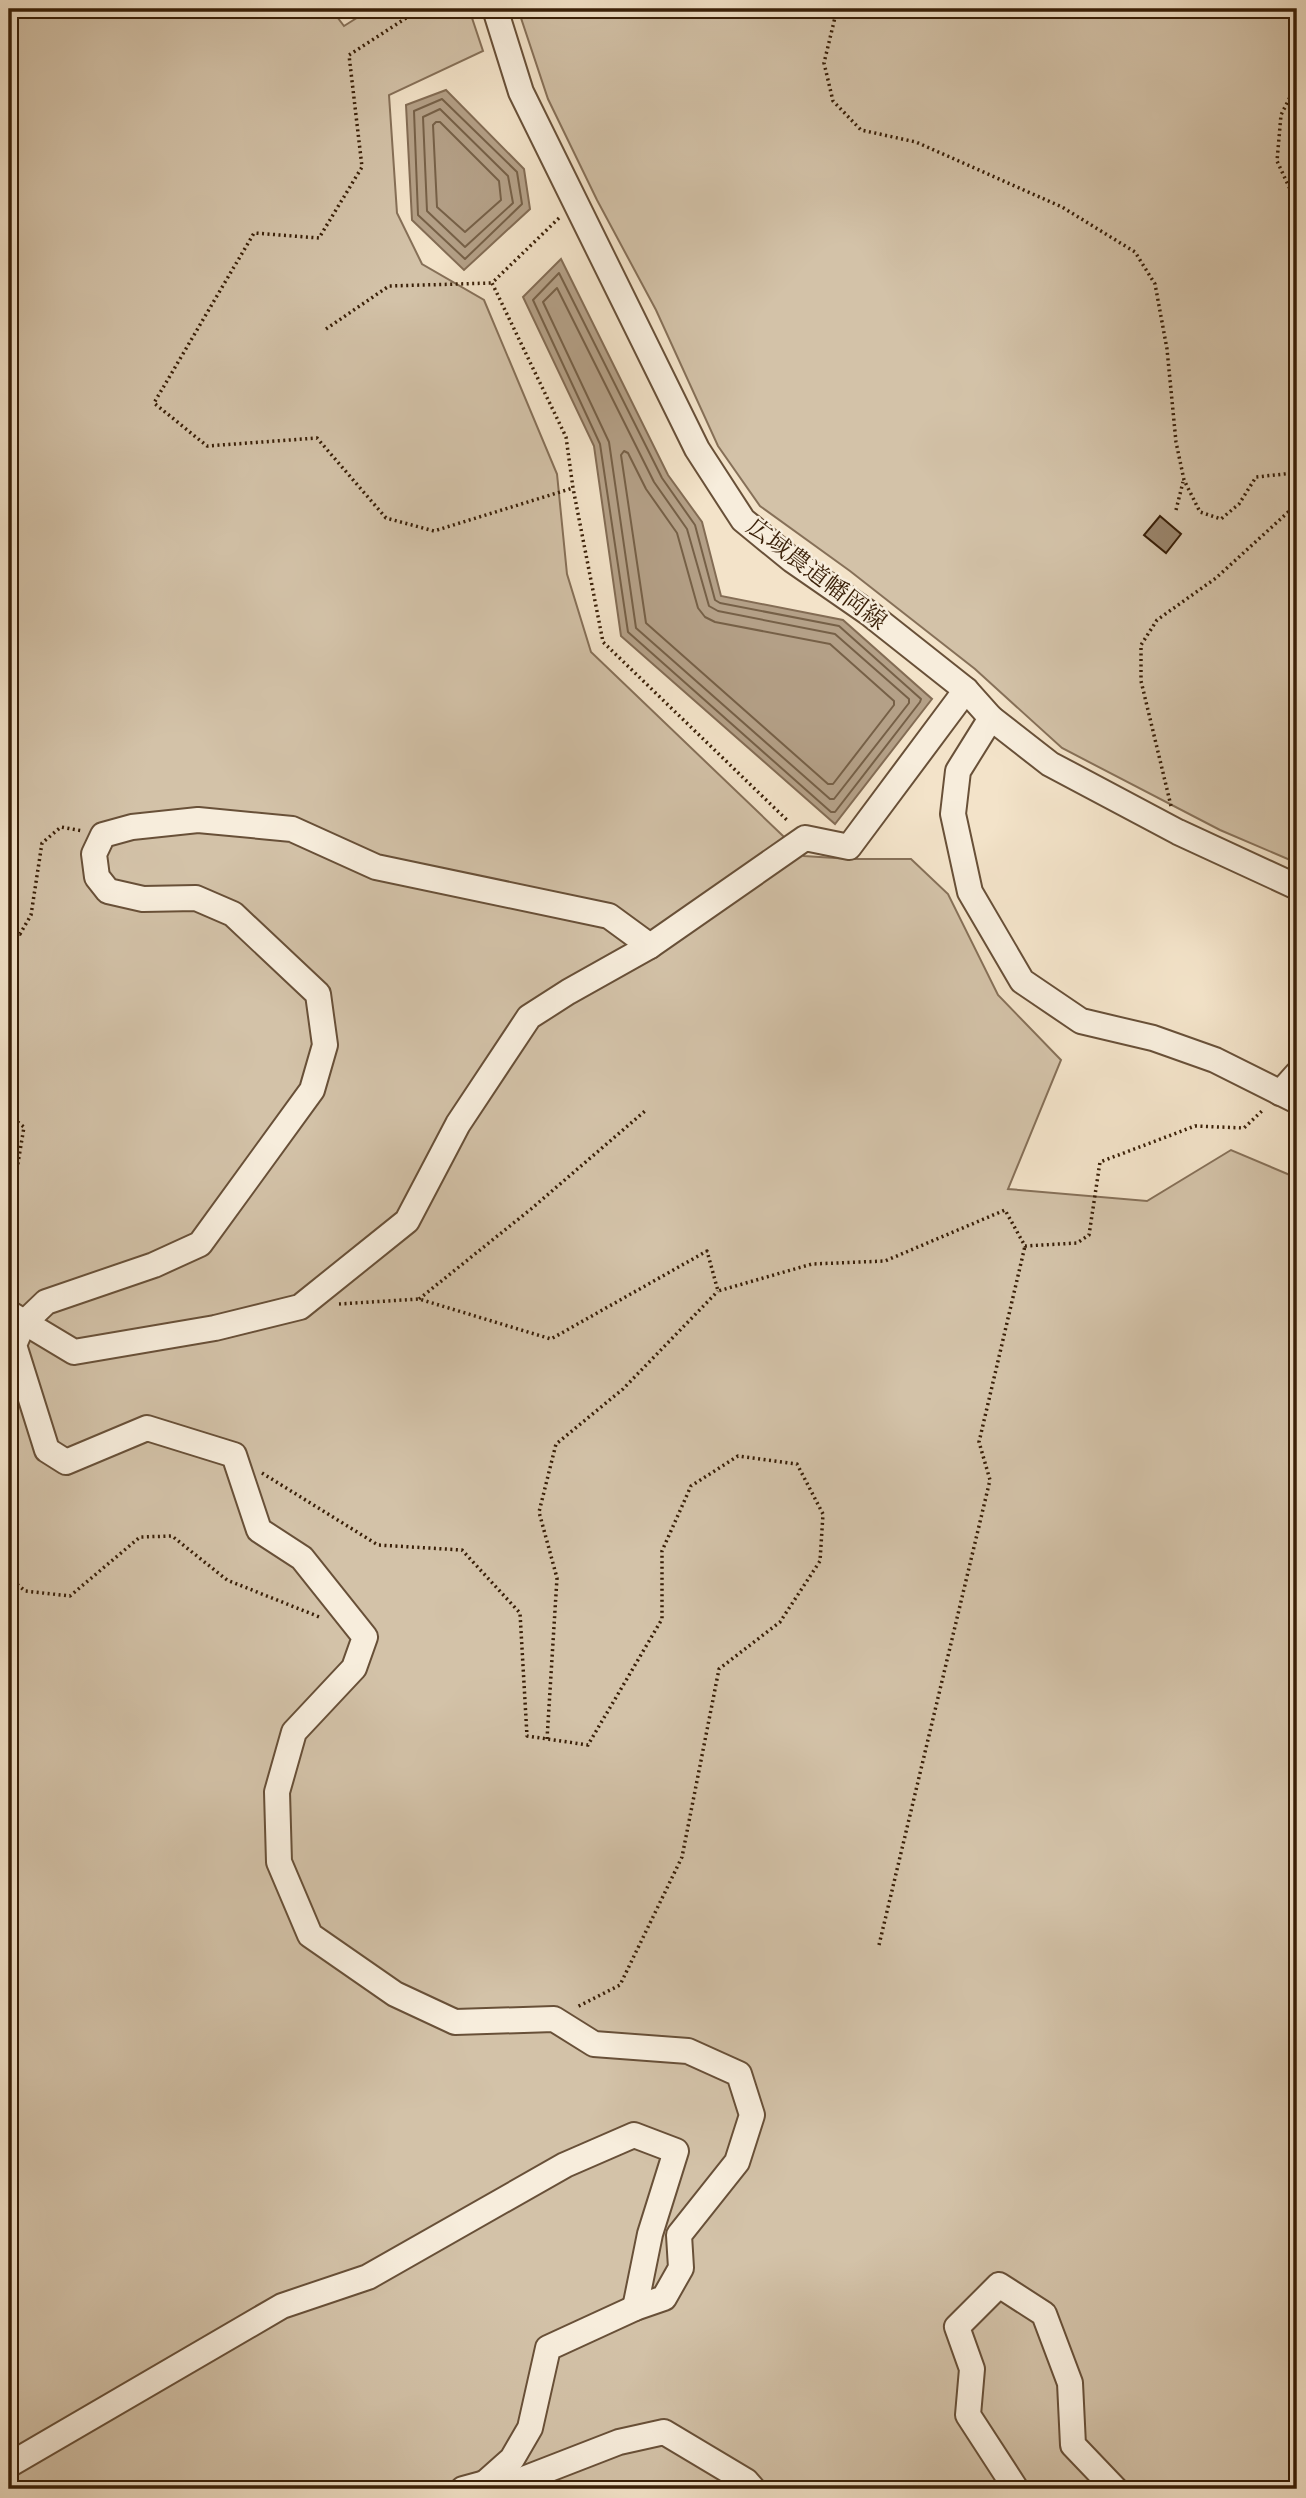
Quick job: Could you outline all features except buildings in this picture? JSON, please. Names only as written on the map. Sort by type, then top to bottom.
[{"type":"street","name":"広域農道幡岡線","points":[[495,9],[521,92],[697,449],[743,520],[792,560],[870,614],[966,690],[991,718],[1050,764],[1178,832],[1297,887]]},
{"type":"street","points":[[16,1318],[74,1352],[215,1328],[300,1307],[407,1221],[458,1125],[529,1017],[650,946],[805,838],[849,847],[966,690]]},
{"type":"street","points":[[991,718],[958,771],[953,814],[970,891],[1021,981],[1082,1021],[1153,1038],[1215,1060],[1289,1097],[1297,1074]]},
{"type":"street","points":[[16,1318],[46,1302],[154,1265],[200,1244],[312,1090],[325,1045],[318,994],[233,914],[196,898],[143,899],[108,891],[97,877],[94,854],[103,835],[132,827],[198,820],[292,829],[376,867],[608,916],[650,946]]},
{"type":"street","points":[[16,1318],[13,1345],[47,1450],[66,1462],[147,1428],[234,1455],[260,1531],[302,1559],[365,1637],[354,1668],[294,1732],[277,1791],[279,1862],[310,1935],[395,1994],[455,2022],[554,2019],[594,2044],[688,2052],[739,2074],[752,2115],[737,2162],[679,2235],[681,2268],[664,2298],[635,2308],[548,2348],[530,2428],[512,2459],[474,2486]]},
{"type":"street","points":[[9,2465],[282,2306],[369,2277],[565,2165],[634,2135],[676,2151],[650,2234],[635,2308]]},
{"type":"street","points":[[1016,2489],[968,2415],[972,2369],[957,2327],[999,2285],[1044,2314],[1070,2383],[1073,2445],[1115,2489]]},
{"type":"street","points":[[474,2486],[521,2480],[620,2442],[664,2432],[746,2480],[753,2489]]},
{"type":"path","points":[[9,61],[14,9]]},
{"type":"path","points":[[420,9],[349,55],[362,167],[320,238],[254,233],[154,403],[207,446],[317,438],[386,518],[434,531],[573,488]]},
{"type":"path","points":[[838,9],[824,63],[833,101],[862,130],[916,142],[1062,207],[1135,252],[1155,284],[1167,349],[1176,442],[1184,480],[1200,512],[1221,519],[1239,504],[1256,477],[1296,475],[1293,444],[1297,432]]},
{"type":"path","points":[[1297,83],[1281,116],[1277,161],[1290,189],[1297,192]]},
{"type":"path","points":[[326,329],[389,286],[492,283],[576,203]]},
{"type":"path","points":[[492,283],[566,437],[573,488],[603,642],[805,838]]},
{"type":"path","points":[[1176,510],[1184,480]]},
{"type":"path","points":[[1178,832],[1141,681],[1141,645],[1157,620],[1216,578],[1297,504]]},
{"type":"path","points":[[9,931],[20,934],[31,915],[42,843],[61,827],[103,835]]},
{"type":"path","points":[[1026,1246],[1077,1243],[1089,1235],[1100,1162],[1195,1126],[1244,1128],[1289,1097]]},
{"type":"path","points":[[419,1299],[531,1209],[645,1111]]},
{"type":"path","points":[[9,1115],[23,1128],[15,1181],[9,1191]]},
{"type":"path","points":[[547,1739],[557,1578],[539,1512],[556,1444],[623,1389],[718,1291],[812,1264],[885,1261],[1004,1210],[1026,1246],[979,1441],[990,1480],[879,1945]]},
{"type":"path","points":[[300,1307],[419,1299],[551,1339],[707,1251],[718,1291]]},
{"type":"path","points":[[234,1455],[378,1545],[462,1550],[520,1613],[527,1736],[587,1745],[662,1619],[662,1551],[691,1486],[738,1456],[797,1464],[823,1514],[820,1561],[780,1622],[719,1669],[682,1857],[620,1985],[554,2019]]},
{"type":"path","points":[[9,1577],[25,1591],[70,1596],[140,1537],[172,1536],[227,1580],[328,1620]]},
{"type":"shaded area","points":[[9,9],[331,9],[344,26],[371,9],[469,9],[483,51],[389,95],[397,213],[422,264],[484,300],[557,474],[567,574],[591,652],[804,856],[911,859],[948,894],[998,995],[1061,1060],[1008,1189],[1147,1201],[1231,1150],[1297,1178],[1297,2489],[9,2489]]},
{"type":"shaded area","points":[[518,9],[1297,9],[1297,863],[1220,830],[1062,748],[975,669],[850,571],[760,506],[718,446],[656,310],[597,200],[548,99]]},
{"type":"water","points":[[446,90],[524,169],[530,209],[464,270],[412,220],[406,105]]},
{"type":"water","points":[[561,259],[668,475],[702,522],[721,596],[843,620],[932,699],[835,824],[621,636],[594,446],[523,297]]}]
